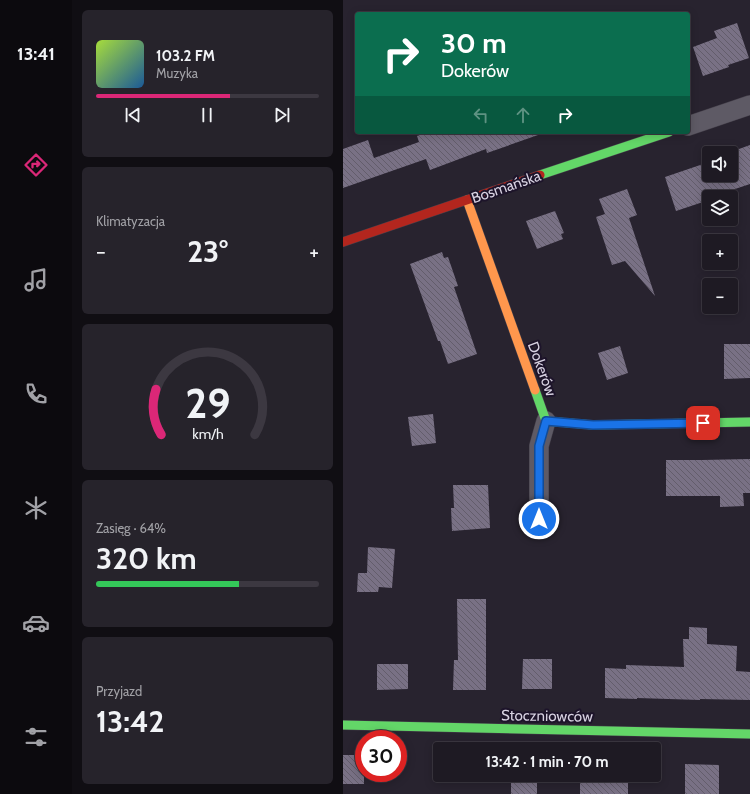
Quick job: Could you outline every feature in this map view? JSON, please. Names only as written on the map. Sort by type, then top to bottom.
[{"type":"street","points":[[690,125],[750,105]]},
{"type":"street","name":"Bosmańska","points":[[343,242],[663,134]]},
{"type":"street","name":"Dokerów","points":[[467,200],[546,421]]},
{"type":"street","points":[[539,519],[539,446],[546,421],[593,425],[750,422]]},
{"type":"street","name":"Stoczniowców","points":[[343,725],[750,734]]},
{"type":"building","points":[[737,23],[749,58],[703,76],[693,47],[717,38],[714,31]]},
{"type":"building","points":[[422,134],[538,134],[487,153],[486,149],[430,170],[426,159],[343,188],[343,149],[368,140],[374,158],[419,142],[417,136]]},
{"type":"building","points":[[750,145],[750,184],[732,190],[702,190],[702,202],[676,211],[665,177],[702,164],[702,182],[738,182],[738,149]]},
{"type":"building","points":[[627,189],[637,215],[629,218],[655,296],[625,261],[612,265],[596,217],[605,214],[599,199]]},
{"type":"building","points":[[555,211],[564,233],[561,234],[563,239],[537,249],[526,221]]},
{"type":"building","points":[[442,252],[444,258],[448,257],[458,286],[454,287],[477,354],[448,364],[410,264]]},
{"type":"building","points":[[724,344],[750,344],[750,378],[724,379]]},
{"type":"building","points":[[620,346],[628,373],[607,380],[598,353]]},
{"type":"building","points":[[433,414],[436,443],[412,446],[408,417]]},
{"type":"building","points":[[750,459],[750,493],[743,493],[744,506],[720,507],[720,496],[666,496],[666,460]]},
{"type":"building","points":[[453,485],[488,485],[490,528],[452,531],[451,508],[454,508]]},
{"type":"building","points":[[368,547],[395,549],[392,588],[379,587],[378,592],[357,592],[358,573],[367,573]]},
{"type":"building","points":[[457,599],[486,599],[486,690],[453,690],[454,660],[458,660]]},
{"type":"building","points":[[689,627],[707,628],[707,644],[737,646],[736,671],[750,672],[750,700],[605,698],[605,668],[626,669],[626,665],[684,667],[683,639],[689,639]]},
{"type":"building","points":[[523,659],[552,659],[552,689],[522,689]]},
{"type":"building","points":[[377,664],[408,664],[408,689],[377,690]]},
{"type":"building","points":[[343,755],[355,755],[355,782],[364,782],[364,784],[343,784]]},
{"type":"building","points":[[685,764],[719,765],[719,794],[685,794]]},
{"type":"building","points":[[511,782],[537,782],[537,794],[511,794]]},
{"type":"building","points":[[580,782],[628,782],[628,794],[580,794]]},
{"type":"traffic: fast","points":[[540,175],[663,134]]},
{"type":"traffic: fast","points":[[535,390],[546,421],[593,425],[750,422]]},
{"type":"traffic: fast","points":[[343,725],[750,734]]},
{"type":"traffic: slow","points":[[467,200],[535,390]]},
{"type":"traffic: jam","points":[[343,242],[540,175]]},
{"type":"route","points":[[539,519],[539,446],[546,421],[593,425],[703,423]]}]
